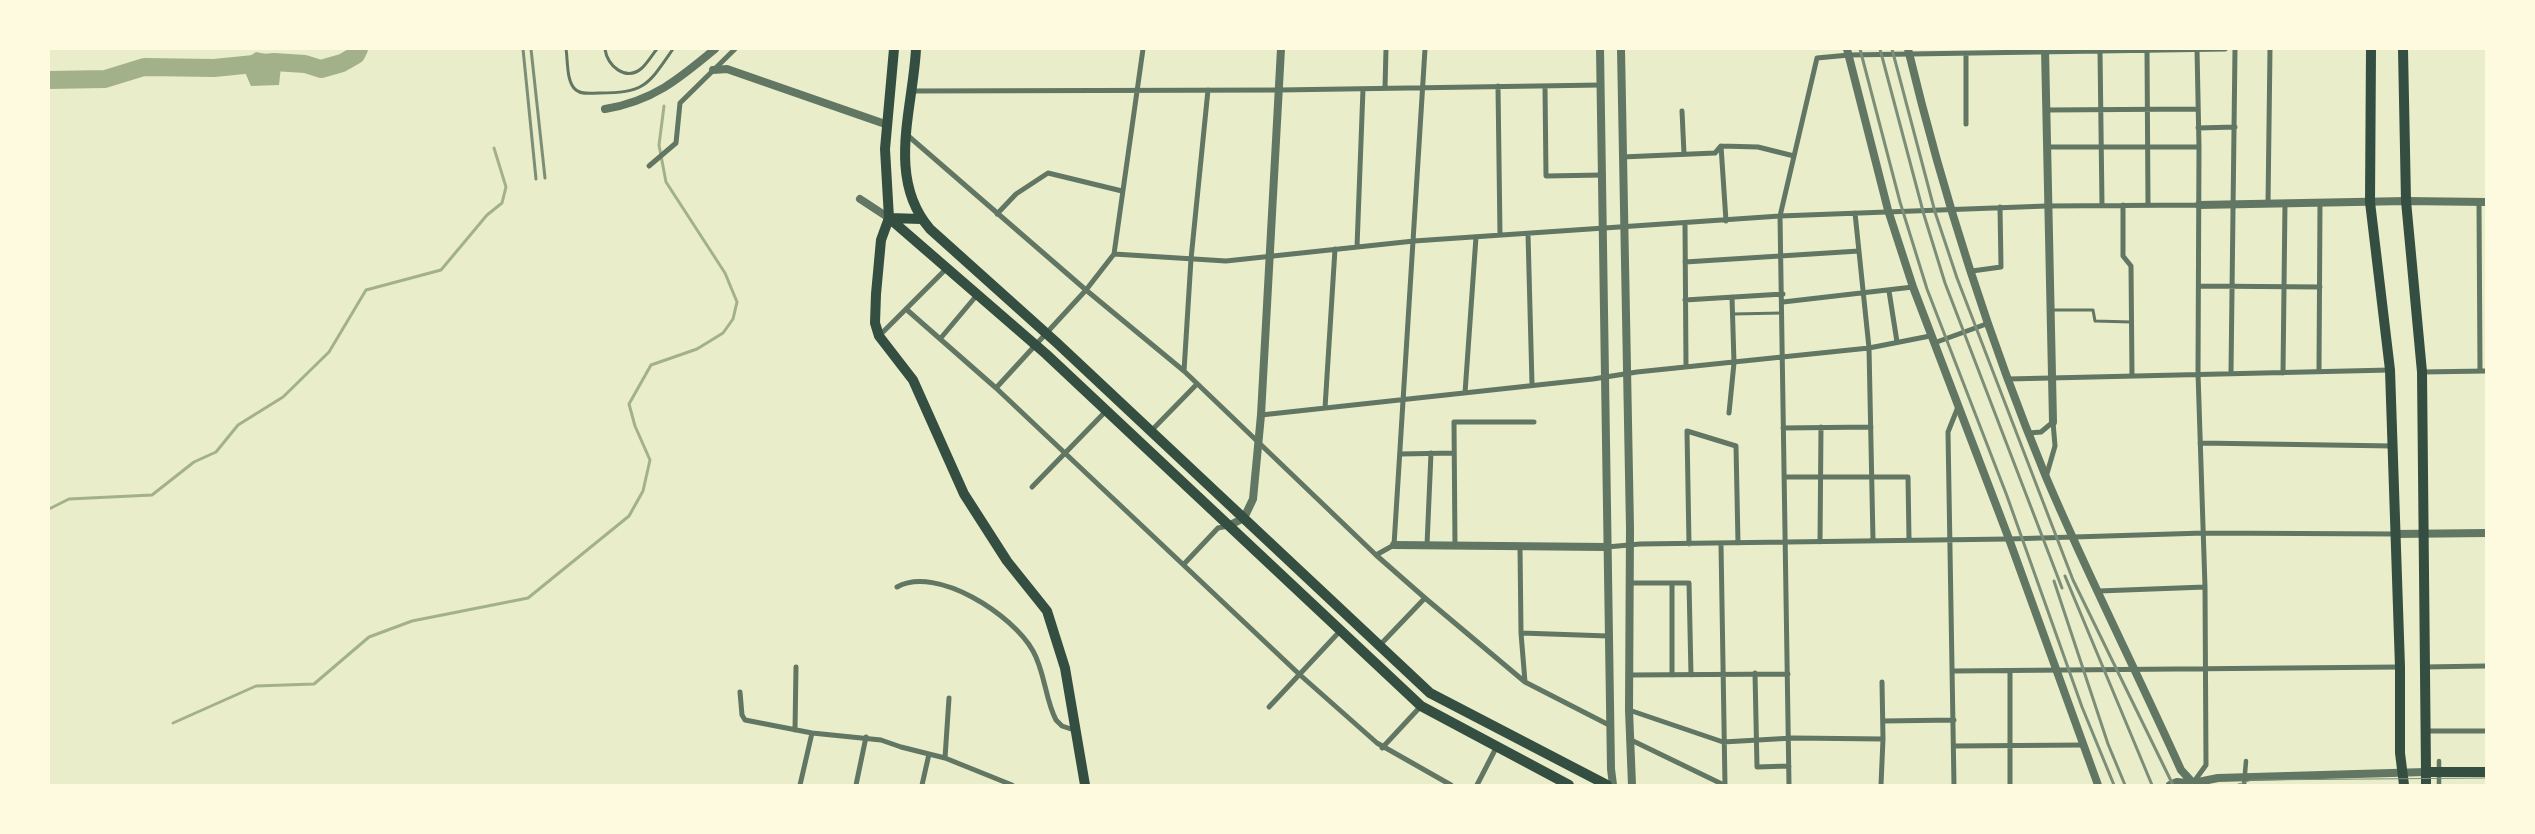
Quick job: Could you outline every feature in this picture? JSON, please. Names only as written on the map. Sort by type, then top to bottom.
[{"type":"main road","points":[[894,49],[885,149],[889,218],[881,240],[875,323],[879,336],[912,380],[964,494],[1007,561],[1047,611],[1065,668],[1085,785]]},
{"type":"main road","points":[[916,49],[904,157],[908,183],[921,219],[1151,431],[1430,693],[1607,785]]},
{"type":"main road","points":[[2371,49],[2370,202],[2390,370],[2402,772],[2404,785]]},
{"type":"main road","points":[[2404,49],[2406,201],[2422,372],[2426,785]]},
{"type":"main road","points":[[889,218],[921,219]]},
{"type":"main road","points":[[889,218],[1036,345],[1421,706],[1496,748],[1569,785]]},
{"type":"main road","points":[[2426,772],[2486,772]]},
{"type":"street","points":[[605,109],[644,99],[663,90],[714,49]]},
{"type":"street","points":[[649,166],[676,143],[680,103],[735,49]]},
{"type":"street","points":[[996,388],[1086,290],[1114,254],[1143,49]]},
{"type":"street","points":[[1184,564],[1218,528],[1230,525],[1244,518],[1253,499],[1261,415],[1281,49]]},
{"type":"street","points":[[1385,88],[1386,49]]},
{"type":"street","points":[[1394,545],[1425,49]]},
{"type":"street","points":[[1600,49],[1604,228],[1606,547],[1611,769],[1613,785]]},
{"type":"street","points":[[1621,49],[1631,583],[1629,739],[1632,785]]},
{"type":"street","points":[[2195,785],[2206,765],[2204,533],[2198,373],[2199,147],[2197,49]]},
{"type":"street","points":[[1789,785],[1784,543],[1783,294],[1780,216],[1817,58],[1848,52],[1910,51],[1966,54],[2225,49]]},
{"type":"street","points":[[2231,373],[2235,49]]},
{"type":"street","points":[[2268,204],[2270,49]]},
{"type":"street","points":[[2147,50],[2148,205]]},
{"type":"street","points":[[1910,51],[1951,209],[2008,379],[2046,477],[2181,770],[2195,785]]},
{"type":"street","points":[[2045,51],[2051,378],[2055,446],[2046,477]]},
{"type":"street","points":[[2100,51],[2102,205]]},
{"type":"street","points":[[1848,52],[1888,210],[1913,288],[2009,539],[2098,785]]},
{"type":"street","points":[[1966,54],[1966,124]]},
{"type":"street","points":[[713,70],[727,69],[888,125]]},
{"type":"street","points":[[911,91],[1280,90],[1601,85]]},
{"type":"street","points":[[1498,86],[1500,236]]},
{"type":"street","points":[[1546,86],[1546,176],[1603,175]]},
{"type":"street","points":[[1357,247],[1363,89]]},
{"type":"street","points":[[1184,372],[1191,259],[1208,90]]},
{"type":"street","points":[[2047,110],[2198,108]]},
{"type":"street","points":[[1682,111],[1684,154]]},
{"type":"street","points":[[2198,128],[2235,127]]},
{"type":"street","points":[[906,134],[997,214],[1184,372],[1376,555],[1525,682],[1611,726]]},
{"type":"street","points":[[1622,157],[1715,153],[1721,146]]},
{"type":"street","points":[[1721,146],[1758,147],[1794,156]]},
{"type":"street","points":[[1721,146],[1726,221]]},
{"type":"street","points":[[2047,147],[2199,147]]},
{"type":"street","points":[[997,214],[1016,194],[1048,173],[1122,191]]},
{"type":"street","points":[[860,199],[889,218]]},
{"type":"street","points":[[1114,254],[1226,261],[1414,241],[1888,210],[2102,205],[2406,201],[2483,202],[2483,371],[2422,372]]},
{"type":"street","points":[[2283,373],[2285,203]]},
{"type":"street","points":[[2319,371],[2320,203]]},
{"type":"street","points":[[2123,205],[2123,256],[2131,266],[2132,376]]},
{"type":"street","points":[[1972,271],[2000,267],[2000,207]]},
{"type":"street","points":[[1855,213],[1869,348],[1873,540]]},
{"type":"street","points":[[1684,223],[1686,367]]},
{"type":"street","points":[[1528,234],[1532,384]]},
{"type":"street","points":[[1465,393],[1476,237]]},
{"type":"street","points":[[1326,408],[1334,249]]},
{"type":"street","points":[[1685,262],[1859,251]]},
{"type":"street","points":[[879,336],[947,268]]},
{"type":"street","points":[[2198,286],[2320,287]]},
{"type":"street","points":[[1782,302],[1913,288]]},
{"type":"street","points":[[1889,291],[1897,342]]},
{"type":"street","points":[[1685,300],[1783,294]]},
{"type":"street","points":[[940,339],[977,295]]},
{"type":"street","points":[[1730,413],[1734,363],[1732,297]]},
{"type":"street","points":[[906,309],[996,388],[1299,674],[1382,748],[1451,785]]},
{"type":"street","points":[[1261,415],[1869,348],[1897,342],[1932,340],[1990,323]]},
{"type":"street","points":[[2008,379],[2198,373],[2390,370]]},
{"type":"street","points":[[1151,431],[1196,384]]},
{"type":"street","points":[[1954,785],[1948,432],[1958,407]]},
{"type":"street","points":[[1032,487],[1106,410]]},
{"type":"street","points":[[1455,546],[1454,422],[1534,422]]},
{"type":"street","points":[[2030,433],[2041,432],[2053,422]]},
{"type":"street","points":[[1783,428],[1871,426]]},
{"type":"street","points":[[1820,542],[1821,427]]},
{"type":"street","points":[[1689,544],[1688,432],[1736,446],[1738,544]]},
{"type":"street","points":[[2200,443],[2393,446]]},
{"type":"street","points":[[1427,545],[1431,453]]},
{"type":"street","points":[[1400,454],[1454,453]]},
{"type":"street","points":[[1784,477],[1908,477],[1908,540]]},
{"type":"street","points":[[1376,555],[1394,545],[1606,547],[2204,533],[2395,534],[2423,536],[2486,533]]},
{"type":"street","points":[[1629,739],[1724,785],[1721,544]]},
{"type":"street","points":[[1520,547],[1525,682]]},
{"type":"street","points":[[897,587],[909,580],[932,582],[967,595],[998,613],[1018,630],[1033,652],[1056,720],[1062,726],[1077,731]]},
{"type":"street","points":[[1672,582],[1672,675]]},
{"type":"street","points":[[1631,583],[1689,582],[1691,675]]},
{"type":"street","points":[[2099,591],[2205,586]]},
{"type":"street","points":[[1380,645],[1425,598]]},
{"type":"street","points":[[1269,707],[1341,630]]},
{"type":"street","points":[[1522,632],[1608,636]]},
{"type":"street","points":[[2424,666],[2486,666]]},
{"type":"street","points":[[795,730],[796,667]]},
{"type":"street","points":[[1953,671],[2400,667]]},
{"type":"street","points":[[2010,671],[2010,785]]},
{"type":"street","points":[[1755,674],[1757,767],[1789,766]]},
{"type":"street","points":[[1629,675],[1788,674]]},
{"type":"street","points":[[1882,682],[1882,785]]},
{"type":"street","points":[[740,692],[742,715],[745,720],[812,733],[866,737],[944,758],[1012,785]]},
{"type":"street","points":[[944,758],[949,698]]},
{"type":"street","points":[[1382,748],[1421,706]]},
{"type":"street","points":[[1629,710],[1723,742],[1883,739]]},
{"type":"street","points":[[1883,721],[1954,720]]},
{"type":"street","points":[[2425,731],[2486,730]]},
{"type":"street","points":[[800,785],[812,733]]},
{"type":"street","points":[[856,785],[866,737]]},
{"type":"street","points":[[1954,746],[2083,745]]},
{"type":"street","points":[[1477,785],[1496,748]]},
{"type":"street","points":[[922,785],[929,754]]},
{"type":"street","points":[[2439,760],[2439,785]]},
{"type":"street","points":[[2244,785],[2246,761]]},
{"type":"street","points":[[2170,785],[2177,782],[2195,785],[2218,778],[2426,772]]},
{"type":"lane","points":[[566,49],[570,79],[576,90],[584,94],[623,93],[639,89],[653,78],[673,49]]},
{"type":"lane","points":[[605,49],[606,56],[614,69],[626,73],[641,68],[657,49]]},
{"type":"lane","points":[[2050,310],[2093,310],[2095,321],[2132,322]]},
{"type":"lane","points":[[1732,314],[1782,313]]},
{"type":"shaded area","points":[[256,52],[282,57],[279,85],[251,86],[244,70],[247,58]]},
{"type":"waterway","points":[[49,80],[105,79],[144,67],[214,68],[274,62],[305,64],[321,69],[342,63],[356,55],[359,49]]},
{"type":"waterway","points":[[173,723],[256,686],[314,684],[369,637],[412,621],[528,598],[629,516],[643,491],[650,460],[635,426],[629,404],[651,365],[697,349],[723,333],[733,319],[737,302],[725,273],[666,182],[659,145],[664,106]]},
{"type":"waterway","points":[[49,509],[69,499],[152,495],[194,462],[216,452],[238,425],[283,397],[329,352],[366,290],[441,270],[487,215],[502,203],[506,187],[494,148]]},
{"type":"tram line","points":[[2235,785],[2252,780],[2486,778]]},
{"type":"railway","points":[[523,49],[536,179]]},
{"type":"railway","points":[[531,49],[545,178]]},
{"type":"railway","points":[[1860,49],[1900,202],[1927,289],[2007,496],[2082,707],[2114,785]]},
{"type":"railway","points":[[1880,49],[1924,215],[1945,283],[2062,588]]},
{"type":"railway","points":[[1892,49],[1935,212],[1957,278],[2073,580],[2173,785]]},
{"type":"railway","points":[[2065,576],[2152,785]]},
{"type":"railway","points":[[2054,581],[2108,744],[2125,785]]}]
